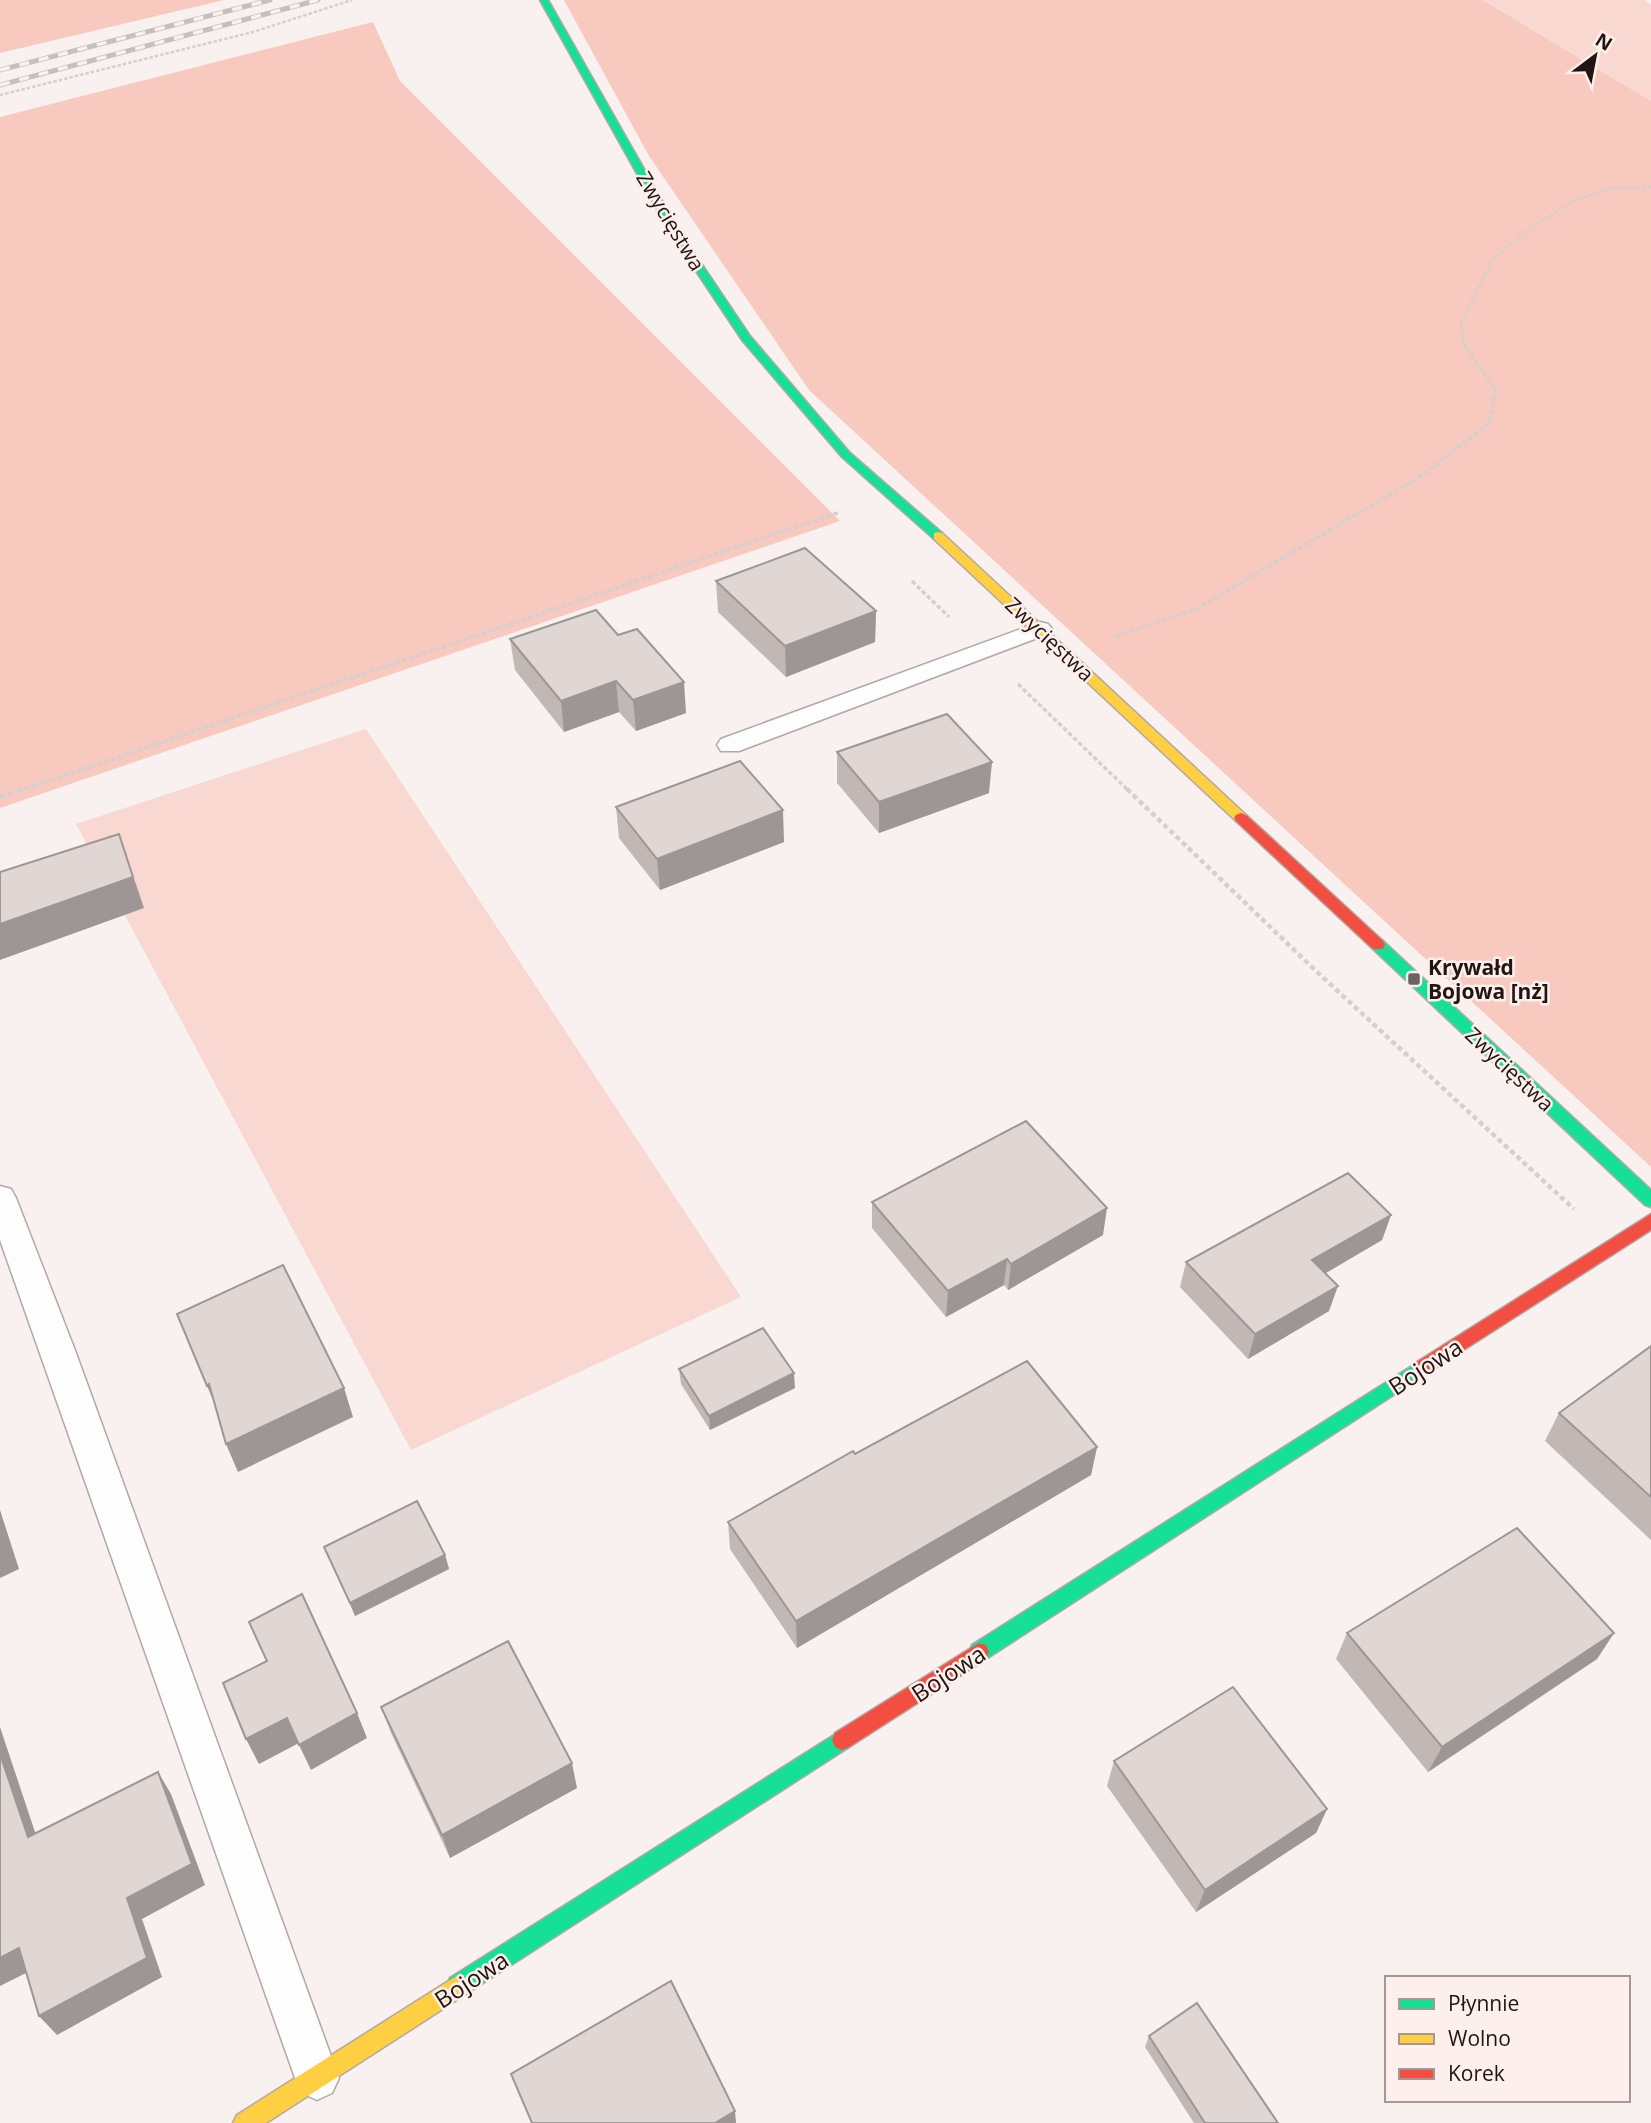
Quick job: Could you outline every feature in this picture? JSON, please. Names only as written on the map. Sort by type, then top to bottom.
[{"type":"main road","name":"Zwycięstwa","points":[[544,0],[673,229],[746,338],[846,455],[1065,652],[1651,1200]]},
{"type":"main road","name":"Bojowa","points":[[245,2123],[1651,1221]]},
{"type":"lane","points":[[730,745],[1040,629]]},
{"type":"lane","points":[[0,1198],[59,1353],[317,2078]]},
{"type":"path","points":[[0,95],[253,32],[352,0]]},
{"type":"path","points":[[1065,652],[1198,608],[1420,477],[1489,423],[1496,391],[1462,342],[1461,321],[1492,261],[1524,232],[1575,200],[1608,189],[1651,187]]},
{"type":"path","points":[[0,797],[890,494]]},
{"type":"path","points":[[840,512],[850,521]]},
{"type":"path","points":[[907,576],[1317,972],[1613,1245]]},
{"type":"shaded area","points":[[0,0],[224,0],[0,53]]},
{"type":"shaded area","points":[[564,0],[1483,0],[1651,101],[1651,1167],[809,390],[649,156]]},
{"type":"shaded area","points":[[1484,0],[1645,0],[1651,5],[1651,101]]},
{"type":"shaded area","points":[[373,22],[400,81],[840,521],[0,808],[0,117]]},
{"type":"shaded area","points":[[366,729],[741,1297],[411,1450],[76,824]]},
{"type":"building","points":[[805,548],[876,611],[785,646],[716,581]]},
{"type":"building","points":[[596,610],[618,635],[637,629],[684,682],[633,700],[616,681],[561,701],[510,639]]},
{"type":"building","points":[[947,714],[992,762],[879,802],[837,752]]},
{"type":"building","points":[[740,761],[783,810],[657,859],[616,807]]},
{"type":"building","points":[[119,834],[133,877],[0,924],[0,872]]},
{"type":"building","points":[[1026,1121],[1107,1208],[1011,1264],[1007,1259],[948,1291],[872,1202]]},
{"type":"building","points":[[1348,1173],[1391,1215],[1312,1260],[1338,1286],[1255,1334],[1186,1262]]},
{"type":"building","points":[[283,1265],[344,1388],[226,1444],[209,1384],[207,1386],[177,1314]]},
{"type":"building","points":[[763,1328],[794,1373],[709,1416],[679,1369]]},
{"type":"building","points":[[1651,1346],[1651,1497],[1559,1413]]},
{"type":"building","points":[[1027,1361],[1097,1447],[796,1621],[728,1522],[853,1451],[855,1454]]},
{"type":"building","points":[[417,1501],[445,1555],[350,1603],[324,1547]]},
{"type":"building","points":[[1517,1528],[1614,1633],[1442,1747],[1347,1633]]},
{"type":"building","points":[[302,1594],[357,1713],[299,1745],[287,1718],[246,1739],[223,1683],[267,1661],[249,1622]]},
{"type":"building","points":[[508,1641],[572,1763],[442,1835],[381,1707]]},
{"type":"building","points":[[1233,1687],[1327,1809],[1205,1890],[1114,1761]]},
{"type":"building","points":[[0,1754],[28,1837],[158,1772],[192,1864],[127,1898],[147,1958],[39,2016],[19,1948],[0,1958]]},
{"type":"building","points":[[671,1981],[735,2111],[715,2123],[532,2123],[511,2074]]},
{"type":"building","points":[[1197,2003],[1278,2123],[1205,2123],[1149,2036]]},
{"type":"railway","points":[[0,70],[270,0]]},
{"type":"railway","points":[[0,85],[318,0]]},
{"type":"traffic: fast","points":[[544,0],[673,229],[746,338],[846,455],[938,536]]},
{"type":"traffic: fast","points":[[1378,945],[1651,1200]]},
{"type":"traffic: fast","points":[[979,1652],[1423,1367]]},
{"type":"traffic: fast","points":[[458,1986],[842,1740]]},
{"type":"traffic: slow","points":[[938,536],[1241,818]]},
{"type":"traffic: slow","points":[[245,2123],[458,1986]]},
{"type":"traffic: jam","points":[[1241,818],[1378,945]]},
{"type":"traffic: jam","points":[[1423,1367],[1651,1221]]},
{"type":"traffic: jam","points":[[842,1740],[979,1652]]},
{"type":"place","name":"Krywałd Bojowa [nż]","points":[[1414,979]]}]
